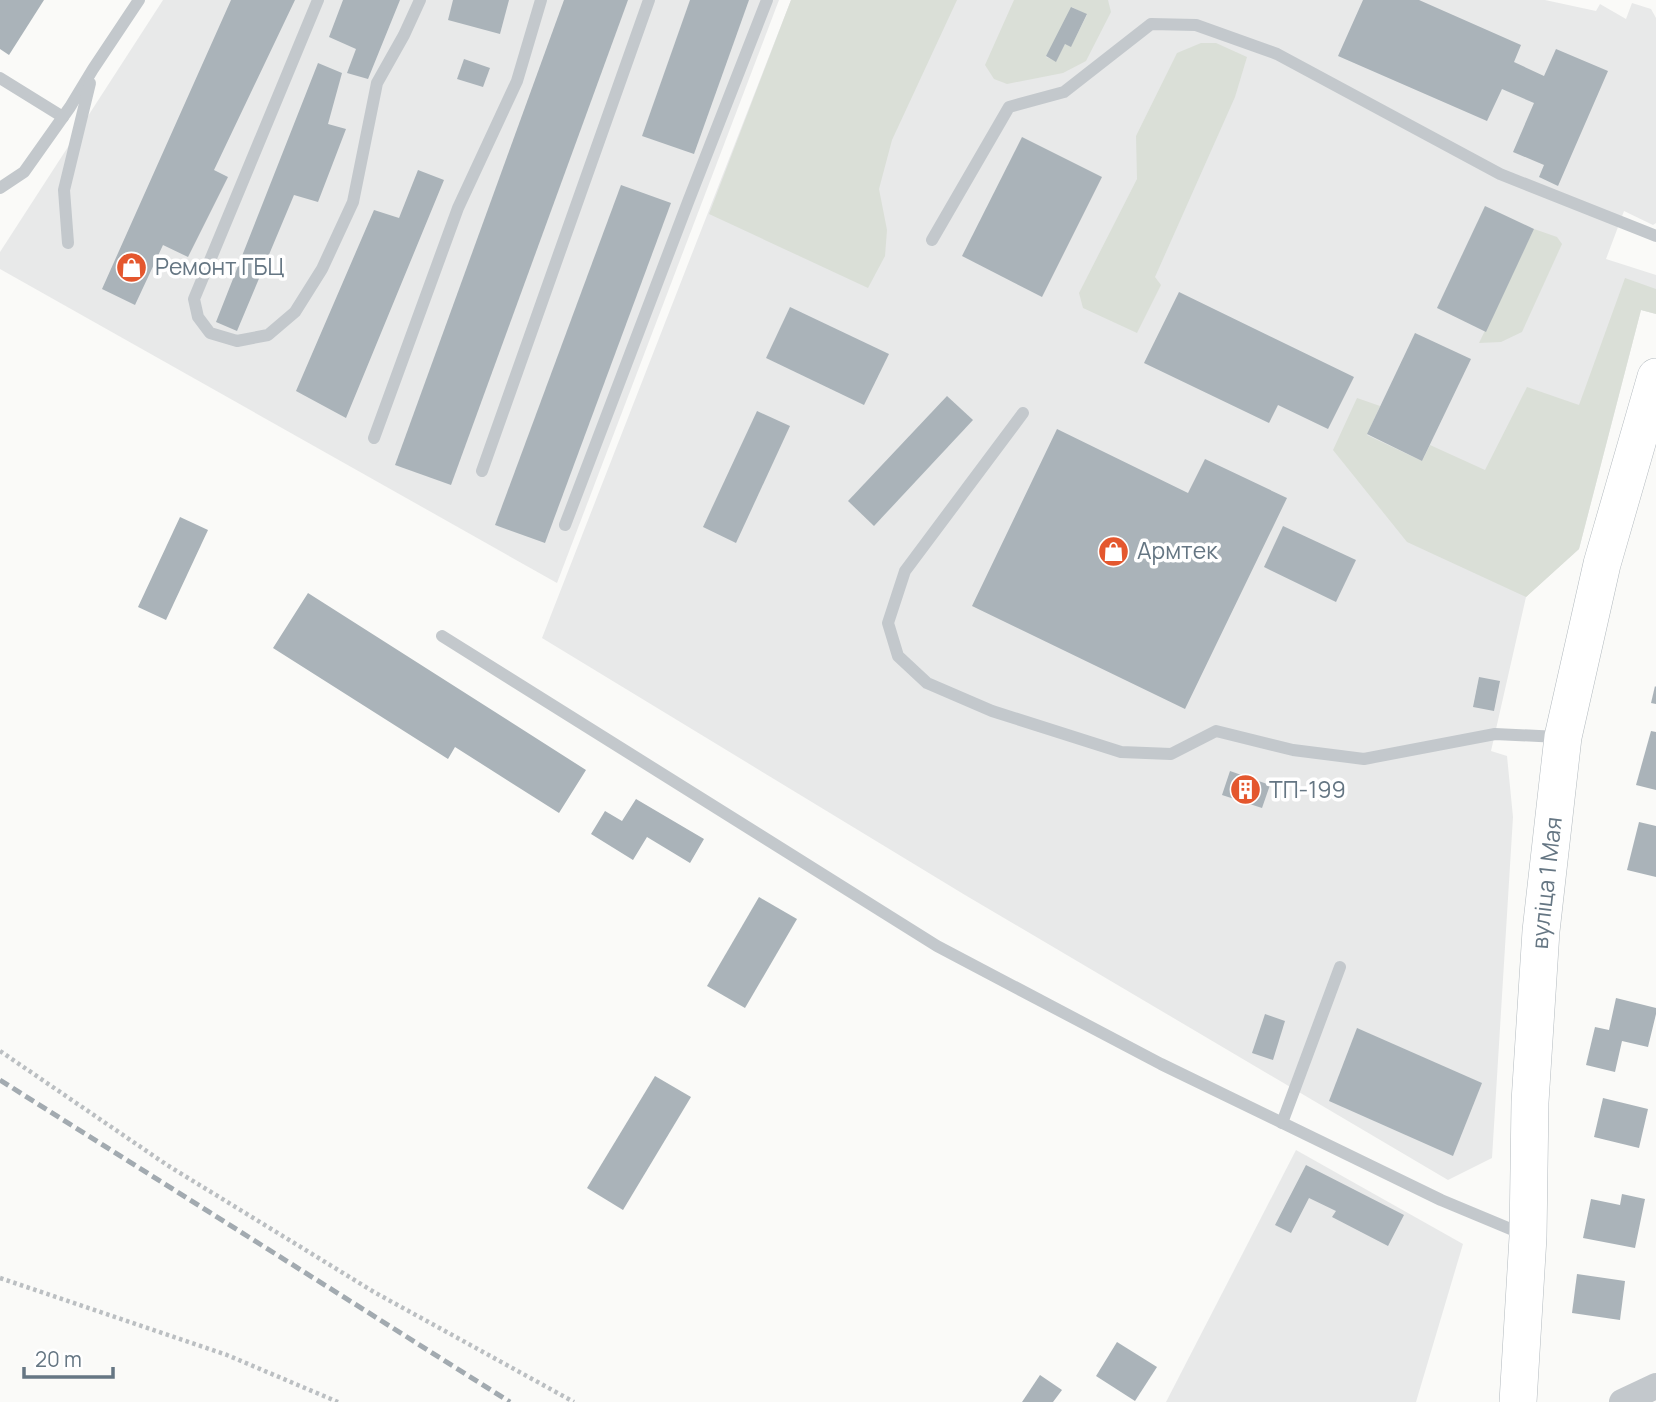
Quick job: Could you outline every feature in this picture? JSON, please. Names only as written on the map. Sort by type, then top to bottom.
[{"type":"street","name":"вуліца 1 Мая","points":[[1518,1402],[1528,1237],[1530,1102],[1541,932],[1563,737],[1602,564],[1650,424],[1656,377]]},
{"type":"street","points":[[1622,1402],[1656,1386]]},
{"type":"lane","points":[[0,188],[24,172],[139,0]]},
{"type":"lane","points":[[318,0],[194,299],[198,317],[210,333],[237,341],[268,335],[295,312],[322,269],[352,202],[377,83],[420,0]]},
{"type":"lane","points":[[374,438],[458,208],[517,81],[541,0]]},
{"type":"lane","points":[[482,471],[649,0]]},
{"type":"lane","points":[[565,526],[767,0]]},
{"type":"lane","points":[[932,240],[1009,107],[1064,92],[1151,24],[1196,25],[1276,54],[1500,174],[1656,236]]},
{"type":"lane","points":[[68,243],[64,190],[93,69]]},
{"type":"lane","points":[[0,78],[63,117]]},
{"type":"lane","points":[[1023,413],[905,571],[888,624],[898,656],[927,684],[992,712],[1121,752],[1171,754],[1216,731],[1293,750],[1364,759],[1495,734],[1563,737]]},
{"type":"lane","points":[[442,636],[937,946],[1161,1064],[1441,1200],[1528,1237]]},
{"type":"lane","points":[[1282,1123],[1340,967]]},
{"type":"path","points":[[0,1051],[167,1165],[373,1292],[574,1402]]},
{"type":"path","points":[[0,1278],[226,1355],[338,1402]]},
{"type":"shaded area","points":[[163,0],[779,0],[557,583],[0,269],[0,252]]},
{"type":"shaded area","points":[[791,0],[1545,0],[1596,11],[1600,4],[1626,19],[1632,3],[1651,9],[1656,18],[1656,223],[1653,225],[1624,211],[1606,259],[1656,275],[1656,314],[1641,310],[1579,549],[1526,597],[1491,751],[1507,756],[1513,817],[1492,1158],[1448,1180],[965,895],[542,638]]},
{"type":"shaded area","points":[[791,0],[957,0],[892,140],[879,189],[887,230],[885,256],[868,288],[709,214]]},
{"type":"shaded area","points":[[1014,0],[1108,0],[1111,12],[1086,61],[1063,73],[1007,84],[994,79],[985,65]],"holes":[[[1072,7],[1087,15],[1071,46],[1065,44],[1056,61],[1046,57]]]},
{"type":"shaded area","points":[[1201,43],[1216,43],[1247,57],[1235,97],[1155,277],[1161,285],[1137,333],[1083,308],[1079,293],[1137,179],[1136,136],[1177,53]]},
{"type":"shaded area","points":[[1534,229],[1557,237],[1562,244],[1522,332],[1501,342],[1479,343]]},
{"type":"shaded area","points":[[1625,278],[1656,289],[1656,314],[1641,310],[1579,549],[1526,597],[1407,542],[1333,450],[1357,398],[1380,406],[1367,435],[1422,461],[1430,445],[1485,470],[1527,387],[1579,405]]},
{"type":"shaded area","points":[[1296,1150],[1463,1244],[1416,1402],[1166,1402]]},
{"type":"building","points":[[0,0],[44,0],[9,55],[0,49]]},
{"type":"building","points":[[231,0],[295,0],[214,170],[228,177],[188,257],[163,245],[135,305],[102,289]]},
{"type":"building","points":[[343,0],[400,0],[368,79],[347,73],[356,49],[329,37]]},
{"type":"building","points":[[453,0],[509,0],[500,34],[448,20]]},
{"type":"building","points":[[564,0],[628,0],[451,485],[395,465]]},
{"type":"building","points":[[690,0],[749,0],[694,154],[642,136]]},
{"type":"building","points":[[1363,0],[1419,0],[1521,45],[1514,62],[1544,76],[1556,49],[1608,71],[1558,186],[1539,177],[1544,165],[1513,152],[1534,103],[1502,89],[1487,121],[1338,56]]},
{"type":"building","points":[[1071,7],[1087,14],[1071,47],[1065,44],[1056,62],[1046,56]]},
{"type":"building","points":[[464,59],[490,68],[483,87],[457,79]]},
{"type":"building","points":[[318,63],[342,73],[328,124],[346,129],[318,202],[294,195],[237,331],[216,322]]},
{"type":"building","points":[[1022,137],[1102,177],[1042,297],[962,256]]},
{"type":"building","points":[[418,170],[444,180],[346,418],[296,391],[374,210],[399,218]]},
{"type":"building","points":[[621,185],[671,203],[545,543],[495,525]]},
{"type":"building","points":[[1485,206],[1534,229],[1486,332],[1437,308]]},
{"type":"building","points":[[1179,292],[1354,377],[1328,429],[1278,405],[1269,423],[1144,363]]},
{"type":"building","points":[[790,307],[889,354],[864,405],[766,358]]},
{"type":"building","points":[[1415,333],[1471,359],[1422,461],[1367,434]]},
{"type":"building","points":[[947,396],[973,420],[874,526],[848,501]]},
{"type":"building","points":[[757,411],[790,426],[736,543],[703,527]]},
{"type":"building","points":[[1057,429],[1188,493],[1205,459],[1287,498],[1185,709],[972,606]]},
{"type":"building","points":[[180,517],[208,530],[166,620],[138,607]]},
{"type":"building","points":[[1283,526],[1356,560],[1336,602],[1264,567]]},
{"type":"building","points":[[308,593],[586,770],[559,813],[455,747],[448,759],[273,648]]},
{"type":"building","points":[[1479,677],[1500,681],[1494,711],[1473,707]]},
{"type":"building","points":[[1656,687],[1656,704],[1651,703]]},
{"type":"building","points":[[1651,731],[1656,732],[1656,790],[1636,785]]},
{"type":"building","name":"ТП-199","points":[[1230,771],[1270,785],[1262,808],[1222,795]]},
{"type":"building","points":[[636,799],[704,839],[690,863],[647,837],[633,860],[591,834],[605,811],[622,821]]},
{"type":"building","points":[[1639,822],[1656,826],[1656,877],[1627,870]]},
{"type":"building","points":[[759,897],[797,919],[745,1008],[707,986]]},
{"type":"building","points":[[1616,998],[1656,1008],[1656,1014],[1648,1047],[1622,1041],[1615,1072],[1586,1065],[1595,1027],[1609,1030]]},
{"type":"building","points":[[1265,1014],[1285,1021],[1273,1060],[1252,1053]]},
{"type":"building","points":[[1357,1028],[1482,1083],[1453,1156],[1329,1101]]},
{"type":"building","points":[[655,1076],[691,1097],[623,1210],[587,1188]]},
{"type":"building","points":[[1603,1098],[1648,1109],[1639,1148],[1594,1137]]},
{"type":"building","points":[[1306,1165],[1404,1215],[1388,1246],[1332,1217],[1336,1211],[1309,1198],[1291,1233],[1275,1225]]},
{"type":"building","points":[[1622,1194],[1645,1199],[1635,1248],[1583,1238],[1591,1199],[1620,1205]]},
{"type":"building","points":[[1577,1274],[1625,1281],[1620,1320],[1572,1313]]},
{"type":"building","points":[[1117,1342],[1157,1367],[1135,1401],[1096,1376]]},
{"type":"building","points":[[1040,1375],[1062,1390],[1053,1402],[1022,1402]]},
{"type":"railway","points":[[0,1080],[510,1402]]},
{"type":"place","name":"Ремонт ГБЦ","points":[[132,267]]},
{"type":"place","name":"Армтек","points":[[1114,551]]},
{"type":"place","name":"ТП-199","points":[[1246,790]]}]
